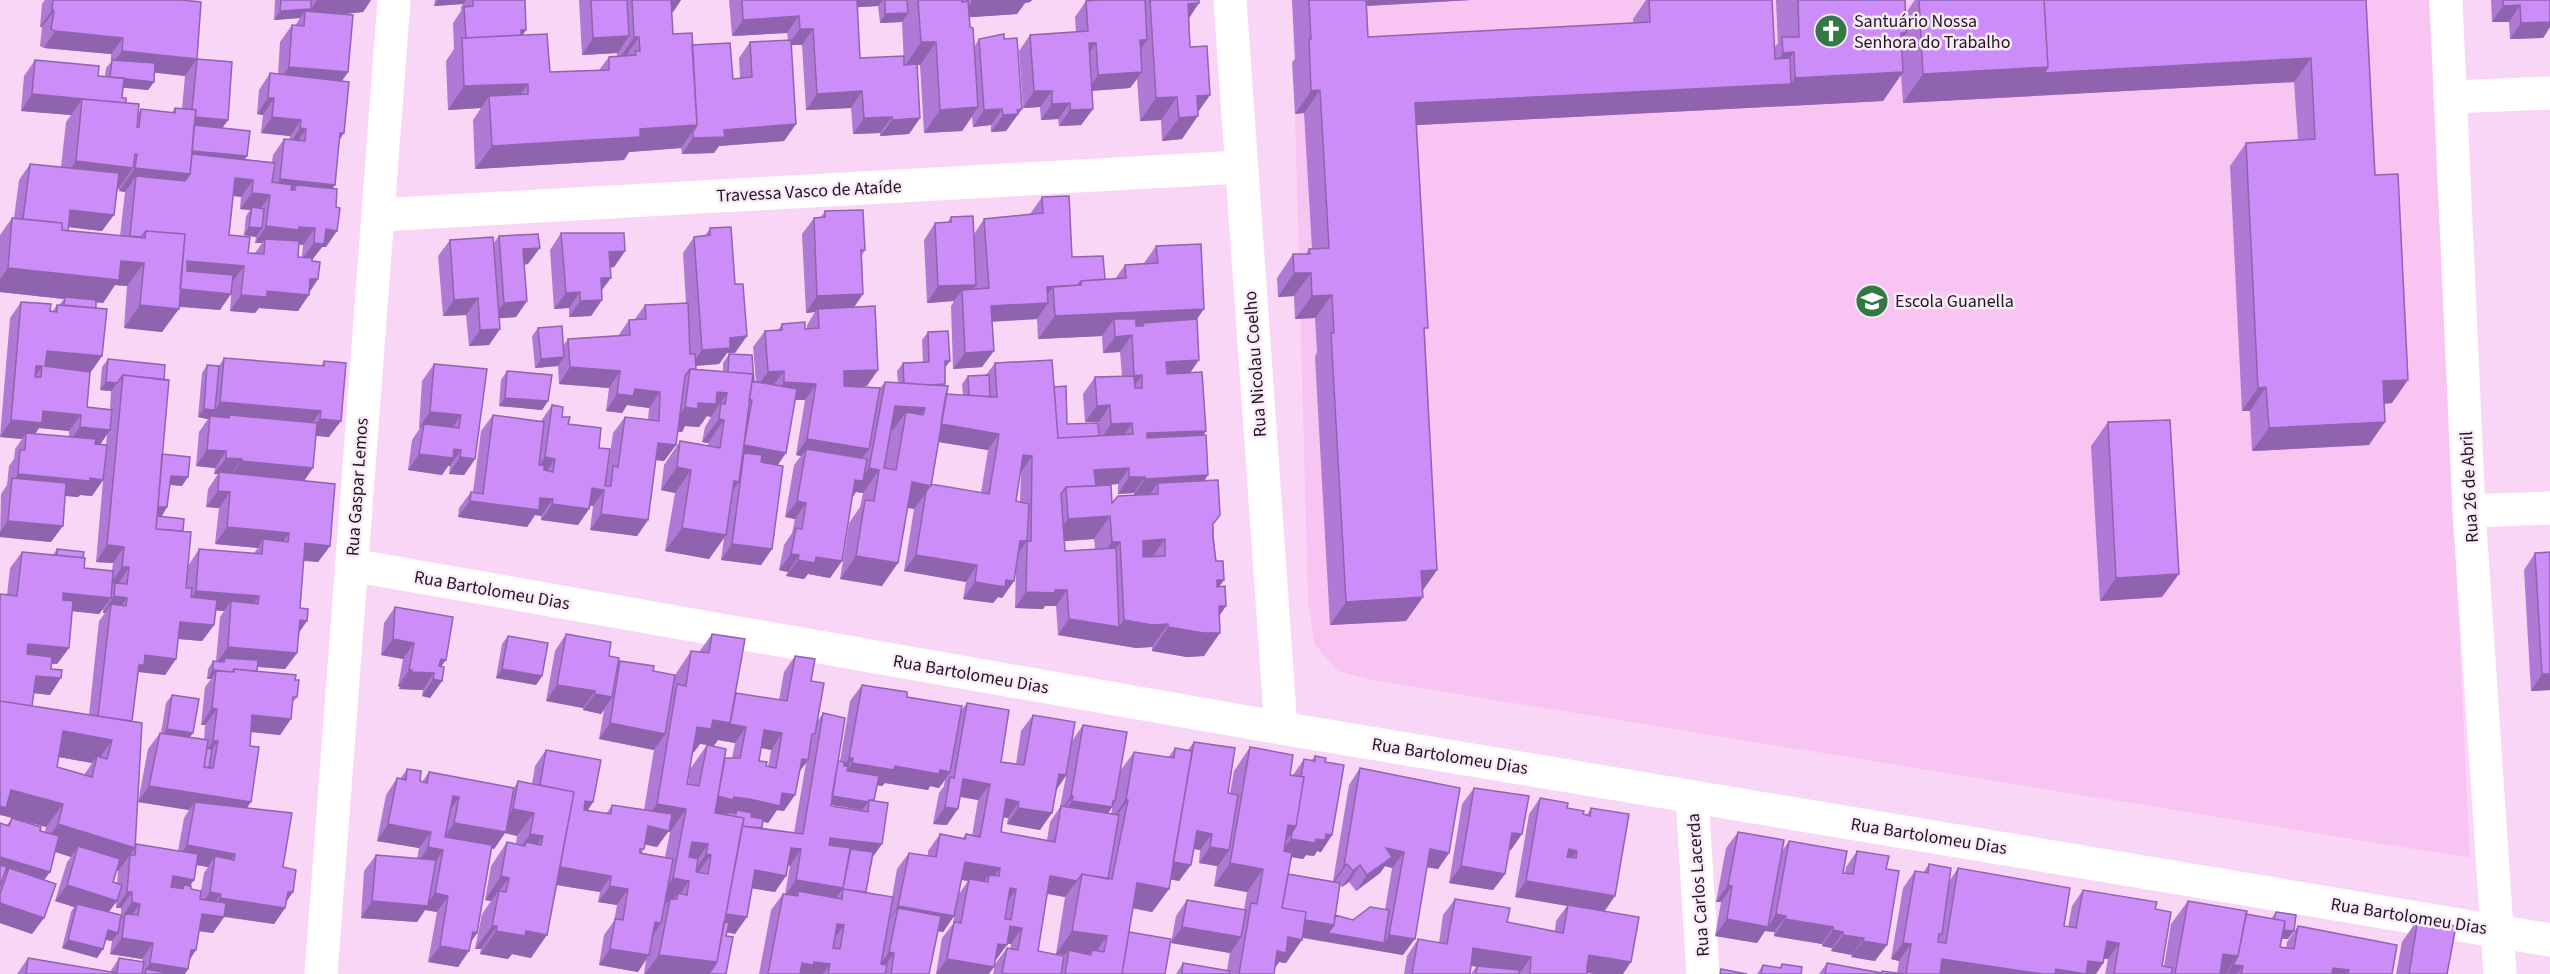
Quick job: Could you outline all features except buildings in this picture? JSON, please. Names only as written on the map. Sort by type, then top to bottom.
[{"type":"street","name":"Rua Gaspar Lemos","points":[[321,974],[394,0]]},
{"type":"street","name":"Rua Nicolau Coelho","points":[[1230,0],[1281,728]]},
{"type":"street","name":"Rua 26 de Abril","points":[[2446,0],[2469,511],[2500,974]]},
{"type":"street","points":[[2450,97],[2550,93]]},
{"type":"street","name":"Travessa Vasco de Ataíde","points":[[378,215],[1240,167]]},
{"type":"street","points":[[2469,511],[2550,508]]},
{"type":"street","name":"Rua Bartolomeu Dias","points":[[351,565],[1281,728],[2550,940]]},
{"type":"street","name":"Rua Carlos Lacerda","points":[[1692,797],[1703,974]]},
{"type":"shaded area","name":"Escola Guanella","points":[[1292,0],[2429,0],[2470,858],[1372,680],[1338,671],[1315,645],[1308,602]]},
{"type":"place","name":"Santuário Nossa Senhora do Trabalho","points":[[1831,31]]},
{"type":"place","name":"Escola Guanella","points":[[1872,301]]}]
